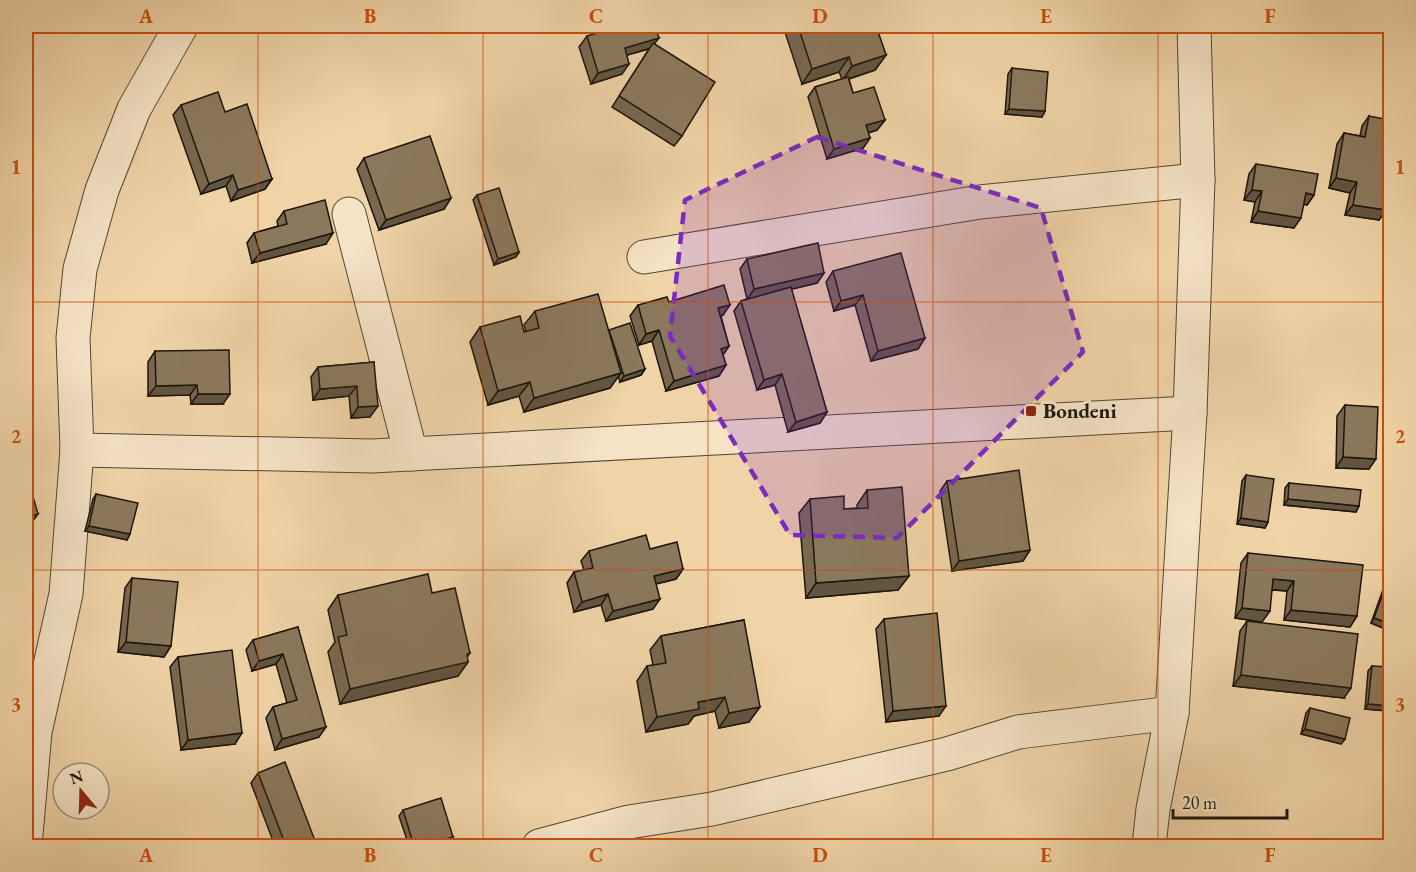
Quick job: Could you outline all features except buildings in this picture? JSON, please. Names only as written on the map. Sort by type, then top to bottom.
[{"type":"street","points":[[26,835],[30,731],[66,594],[77,450],[73,338],[80,269],[102,190],[130,119],[182,26]]},
{"type":"street","points":[[1149,846],[1153,809],[1172,713],[1190,413],[1198,180],[1194,26]]},
{"type":"street","points":[[644,258],[980,202],[1198,180]]},
{"type":"street","points":[[349,214],[411,454]]},
{"type":"street","points":[[77,450],[372,456],[1190,413]]},
{"type":"street","points":[[539,846],[629,822],[712,809],[914,762],[1018,732],[1172,713]]},
{"type":"highlighted area","points":[[817,137],[1041,208],[1083,352],[897,538],[790,535],[670,336],[685,200]]},
{"type":"place","name":"Bondeni","points":[[1031,411]]}]
